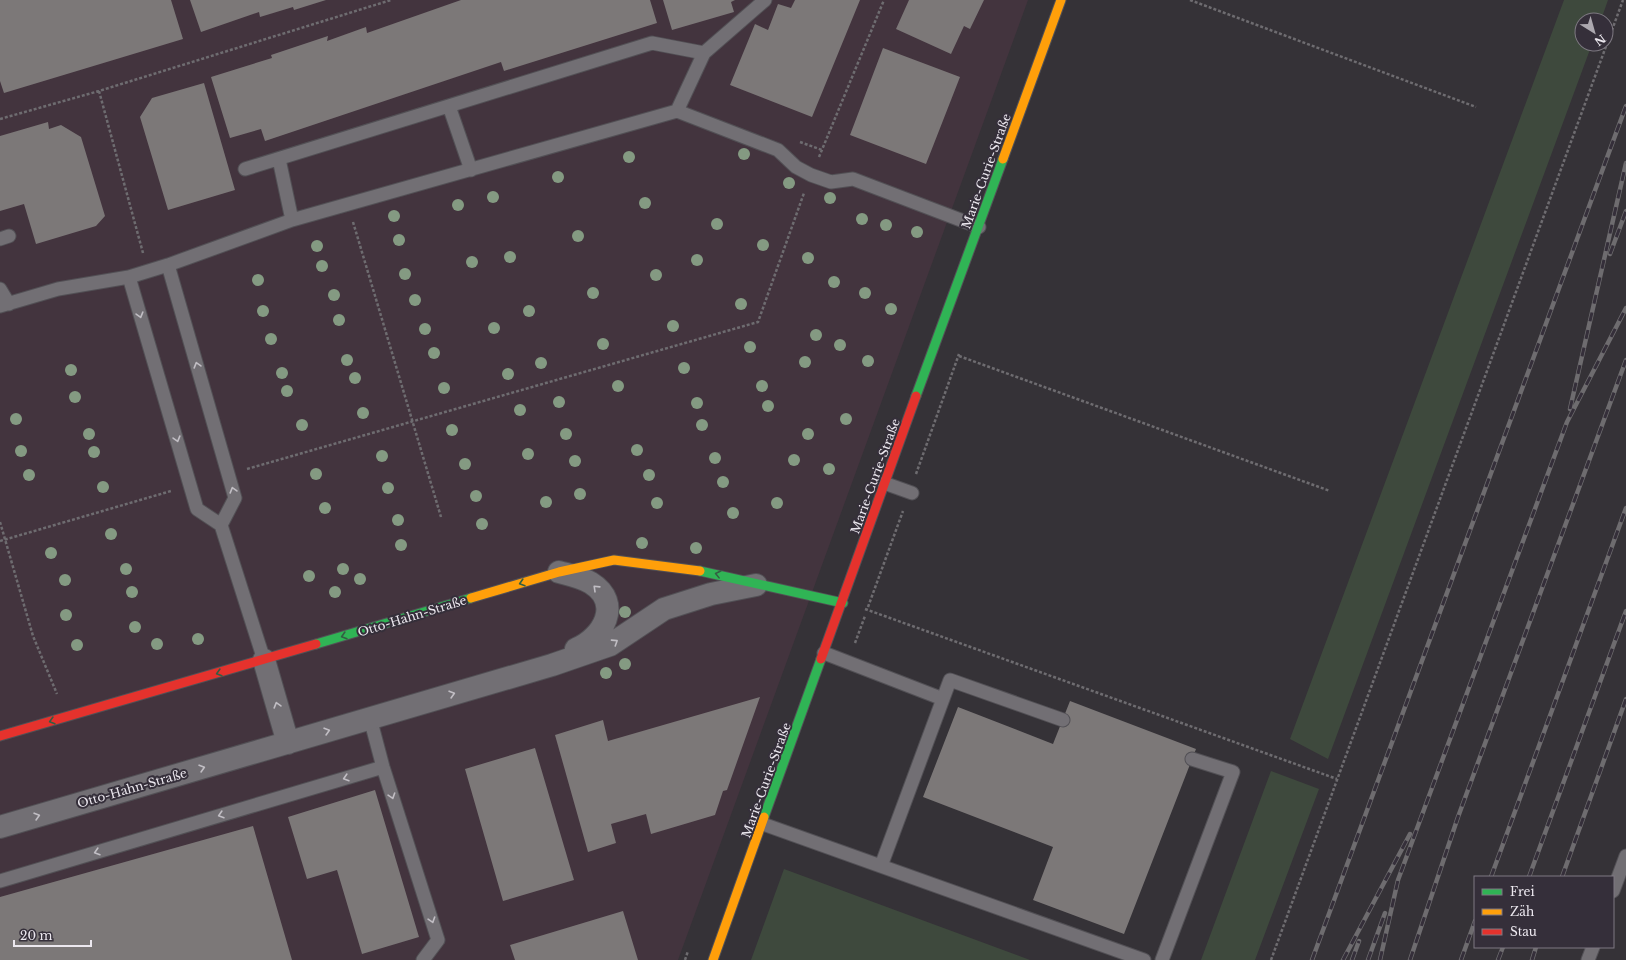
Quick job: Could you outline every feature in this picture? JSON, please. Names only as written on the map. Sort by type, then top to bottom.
[{"type":"street","name":"Marie-Curie-Straße","points":[[714,960],[843,603],[884,483],[1061,0]]},
{"type":"street","name":"Otto-Hahn-Straße","points":[[0,736],[264,660],[559,572],[614,560],[714,573],[756,585],[843,603]]},
{"type":"street","name":"Otto-Hahn-Straße","points":[[552,665],[564,654],[588,644],[598,634],[607,620],[607,605],[603,594],[592,584],[580,577],[559,572]]},
{"type":"street","name":"Otto-Hahn-Straße","points":[[0,827],[552,665],[610,645],[664,609],[711,594],[756,585]]},
{"type":"street","points":[[264,660],[288,742]]},
{"type":"lane","points":[[677,111],[704,53],[765,0]]},
{"type":"lane","points":[[245,169],[652,43],[704,53]]},
{"type":"lane","points":[[449,106],[470,170]]},
{"type":"lane","points":[[0,289],[4,305],[58,289],[129,277],[168,265],[292,220],[677,111],[778,150],[796,167],[811,175],[831,182],[853,179],[979,227]]},
{"type":"lane","points":[[279,159],[292,220]]},
{"type":"lane","points":[[168,265],[235,498],[222,525]]},
{"type":"lane","points":[[129,277],[197,509],[222,525],[264,660]]},
{"type":"lane","points":[[884,483],[912,493]]},
{"type":"lane","points":[[824,653],[943,699]]},
{"type":"lane","points":[[881,866],[950,680],[1062,720]]},
{"type":"lane","points":[[370,718],[383,767],[438,940],[423,960]]},
{"type":"lane","points":[[1162,960],[1233,772],[1192,759]]},
{"type":"lane","points":[[0,881],[383,767]]},
{"type":"lane","points":[[763,824],[1144,960]]},
{"type":"lane","points":[[1614,888],[1626,856]]},
{"type":"lane","points":[[1588,960],[1592,948]]},
{"type":"path","points":[[0,119],[99,92],[391,0]]},
{"type":"path","points":[[228,475],[758,322],[811,175],[884,0]]},
{"type":"path","points":[[1190,0],[1476,107]]},
{"type":"path","points":[[1270,960],[1624,0]]},
{"type":"path","points":[[348,205],[441,517]]},
{"type":"path","points":[[959,356],[1330,491]]},
{"type":"path","points":[[0,541],[190,486]]},
{"type":"path","points":[[0,522],[33,636],[66,717]]},
{"type":"path","points":[[843,603],[875,612],[1337,779]]},
{"type":"shaded area","points":[[0,0],[1028,0],[678,960],[0,960]]},
{"type":"green space","points":[[1564,0],[1608,0],[1604,12],[1574,12],[1574,52],[1589,52],[1328,759],[1290,739]]},
{"type":"green space","points":[[1271,771],[1319,789],[1255,960],[1201,960]]},
{"type":"green space","points":[[784,869],[1030,960],[751,960]]},
{"type":"building","points":[[0,0],[171,0],[183,39],[4,93],[0,81]]},
{"type":"building","points":[[190,0],[326,0],[294,10],[293,7],[260,17],[259,12],[201,32]]},
{"type":"building","points":[[461,0],[650,0],[657,23],[504,71],[501,62],[265,141],[261,129],[230,138],[211,77],[272,58],[271,55],[328,36],[327,41],[366,27],[367,33]]},
{"type":"building","points":[[663,0],[735,0],[731,2],[734,12],[672,30]]},
{"type":"building","points":[[795,0],[860,0],[812,117],[730,85],[755,24],[768,30],[778,4],[791,8]]},
{"type":"building","points":[[909,0],[984,0],[970,29],[964,26],[951,54],[896,29]]},
{"type":"building","points":[[883,48],[960,77],[926,164],[850,135]]},
{"type":"building","points":[[204,83],[235,190],[168,210],[140,117],[152,98]]},
{"type":"building","points":[[48,122],[49,129],[61,125],[81,137],[105,216],[96,226],[36,244],[24,204],[0,211],[0,136]]},
{"type":"building","points":[[760,697],[727,790],[723,791],[715,815],[651,834],[646,814],[611,824],[616,843],[588,852],[555,735],[603,720],[608,741]]},
{"type":"building","points":[[1070,701],[1196,749],[1124,934],[1033,900],[1053,847],[923,797],[958,707],[1053,744]]},
{"type":"building","points":[[535,748],[574,880],[503,901],[465,769]]},
{"type":"building","points":[[375,790],[419,937],[362,954],[337,870],[307,879],[288,817]]},
{"type":"building","points":[[253,826],[292,960],[0,960],[0,897]]},
{"type":"building","points":[[623,911],[638,960],[515,960],[510,945]]},
{"type":"railway","points":[[1312,960],[1626,106]]},
{"type":"railway","points":[[1570,409],[1626,163]]},
{"type":"railway","points":[[1610,254],[1626,211]]},
{"type":"railway","points":[[1380,960],[1398,880],[1567,422],[1626,308]]},
{"type":"railway","points":[[1410,960],[1458,817],[1626,360]]},
{"type":"railway","points":[[1491,876],[1626,508]]},
{"type":"railway","points":[[1529,876],[1626,611]]},
{"type":"railway","points":[[1562,876],[1626,699]]},
{"type":"railway","points":[[1343,960],[1410,834]]},
{"type":"railway","points":[[1368,960],[1385,913]]},
{"type":"railway","points":[[1461,960],[1474,924]]},
{"type":"railway","points":[[1352,960],[1359,941]]},
{"type":"railway","points":[[1498,960],[1503,948]]},
{"type":"railway","points":[[1532,960],[1536,948]]},
{"type":"traffic: fast","points":[[916,396],[1003,159]]},
{"type":"traffic: fast","points":[[700,571],[843,603]]},
{"type":"traffic: fast","points":[[316,644],[471,598]]},
{"type":"traffic: fast","points":[[764,817],[821,659]]},
{"type":"traffic: slow","points":[[1003,159],[1061,0]]},
{"type":"traffic: slow","points":[[471,598],[559,572],[614,560],[700,571]]},
{"type":"traffic: slow","points":[[713,960],[764,817]]},
{"type":"traffic: jam","points":[[821,659],[916,396]]},
{"type":"traffic: jam","points":[[0,736],[316,644]]}]
